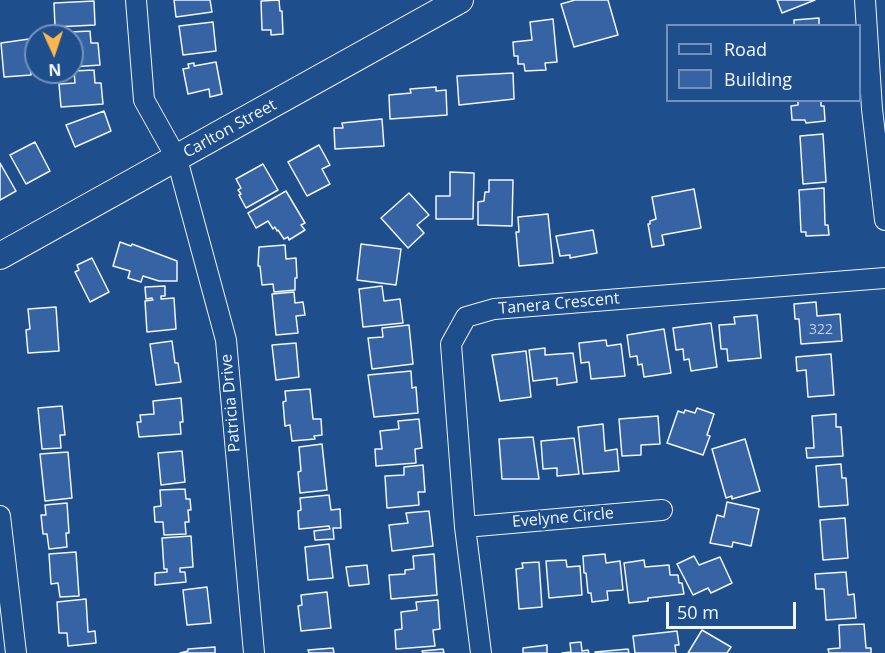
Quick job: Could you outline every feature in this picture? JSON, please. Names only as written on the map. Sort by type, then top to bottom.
[{"type":"main road","name":"Carlton Street","points":[[0,256],[460,0]]},
{"type":"street","name":"Patricia Drive","points":[[136,0],[144,100],[177,159],[226,340],[254,653]]},
{"type":"street","points":[[865,0],[872,109],[885,220]]},
{"type":"street","name":"Tanera Crescent","points":[[481,653],[465,527],[451,344],[466,317],[495,309],[885,278]]},
{"type":"street","name":"Evelyne Circle","points":[[465,527],[662,510]]},
{"type":"street","points":[[0,516],[16,653]]},
{"type":"building","points":[[174,0],[210,0],[212,12],[176,17]]},
{"type":"building","points":[[279,0],[283,34],[271,35],[271,30],[262,30],[261,1]]},
{"type":"building","points":[[575,0],[608,0],[618,35],[574,47],[561,4]]},
{"type":"building","points":[[777,0],[815,0],[782,13]]},
{"type":"building","points":[[94,1],[95,25],[55,24],[54,3]]},
{"type":"building","points":[[819,18],[819,24],[794,24],[794,20]]},
{"type":"building","points":[[553,19],[557,62],[545,63],[546,70],[525,71],[524,64],[518,64],[518,56],[514,56],[513,42],[532,40],[530,22]]},
{"type":"building","points":[[213,22],[216,51],[183,55],[179,26]]},
{"type":"building","points":[[84,31],[90,31],[91,43],[98,43],[100,65],[84,66]]},
{"type":"building","points":[[24,40],[24,76],[4,77],[1,43]]},
{"type":"building","points":[[216,62],[222,94],[210,97],[209,89],[188,94],[183,69],[189,68],[188,64],[194,63],[194,66]]},
{"type":"building","points":[[84,70],[94,70],[95,83],[101,83],[103,104],[61,107],[59,84],[84,84]]},
{"type":"building","points":[[513,73],[514,99],[459,105],[457,76]]},
{"type":"building","points":[[436,87],[436,91],[446,90],[447,115],[390,119],[389,95],[411,93],[410,89]]},
{"type":"building","points":[[798,102],[821,102],[821,106],[824,106],[825,121],[806,123],[805,120],[792,120],[791,106],[798,105]]},
{"type":"building","points":[[104,111],[111,131],[75,147],[66,125]]},
{"type":"building","points":[[382,119],[384,146],[335,149],[334,128],[343,128],[342,123]]},
{"type":"building","points":[[823,134],[826,182],[803,184],[800,136]]},
{"type":"building","points":[[35,142],[50,171],[26,184],[10,155]]},
{"type":"building","points":[[319,145],[330,165],[322,169],[330,184],[307,196],[288,162]]},
{"type":"building","points":[[0,163],[16,191],[0,200]]},
{"type":"building","points":[[263,164],[278,190],[246,208],[239,195],[241,194],[238,190],[241,188],[236,179]]},
{"type":"building","points":[[450,172],[474,173],[473,219],[436,219],[436,196],[450,196]]},
{"type":"building","points":[[489,180],[513,180],[512,226],[478,225],[478,202],[484,201],[485,192],[489,192]]},
{"type":"building","points":[[824,188],[825,225],[828,225],[829,235],[806,236],[806,232],[801,232],[799,190]]},
{"type":"building","points":[[694,189],[701,228],[662,235],[664,245],[652,247],[648,224],[656,219],[652,197]]},
{"type":"building","points":[[286,191],[305,223],[301,225],[305,230],[289,240],[288,237],[284,239],[268,221],[256,228],[248,213]]},
{"type":"building","points":[[409,193],[429,215],[417,225],[424,233],[408,248],[381,218]]},
{"type":"building","points":[[548,214],[553,263],[519,266],[516,232],[519,232],[518,217]]},
{"type":"building","points":[[593,230],[597,253],[570,258],[570,255],[560,256],[556,236]]},
{"type":"building","points":[[120,242],[131,246],[132,244],[177,261],[177,281],[159,281],[143,276],[141,282],[128,278],[130,271],[113,266]]},
{"type":"building","points":[[361,244],[401,249],[396,285],[357,280]]},
{"type":"building","points":[[285,245],[286,259],[296,258],[295,290],[274,292],[273,284],[262,285],[260,266],[258,266],[259,247]]},
{"type":"building","points":[[92,258],[109,292],[90,302],[75,272],[79,270],[77,265]]},
{"type":"building","points":[[165,286],[165,296],[161,296],[161,299],[174,298],[176,329],[147,332],[145,301],[153,300],[152,298],[146,299],[145,287]]},
{"type":"building","points":[[382,286],[384,301],[400,299],[403,323],[363,327],[359,289]]},
{"type":"building","points":[[294,292],[295,303],[303,302],[305,315],[296,316],[298,333],[276,335],[272,294]]},
{"type":"building","points":[[816,302],[817,316],[840,314],[842,341],[801,344],[799,319],[795,319],[794,304]]},
{"type":"building","points":[[56,307],[59,351],[28,353],[26,330],[30,329],[28,309]]},
{"type":"building","points":[[757,315],[761,358],[728,361],[727,349],[721,349],[719,325],[735,324],[734,317]]},
{"type":"building","points":[[711,323],[717,367],[691,371],[689,359],[684,360],[683,349],[676,350],[673,328]]},
{"type":"building","points":[[409,325],[413,364],[372,369],[368,338],[383,337],[382,328]]},
{"type":"building","points":[[664,329],[671,373],[644,377],[642,364],[638,365],[637,356],[630,357],[627,335]]},
{"type":"building","points":[[606,340],[607,346],[621,344],[625,376],[591,379],[589,362],[581,363],[579,343]]},
{"type":"building","points":[[172,341],[181,382],[156,385],[150,344]]},
{"type":"building","points":[[296,343],[299,377],[276,380],[272,345]]},
{"type":"building","points":[[545,348],[545,355],[573,353],[577,382],[557,385],[557,378],[533,381],[529,350]]},
{"type":"building","points":[[526,351],[531,397],[500,401],[492,355]]},
{"type":"building","points":[[831,354],[834,395],[808,397],[806,370],[797,371],[796,357]]},
{"type":"building","points":[[411,371],[412,388],[416,387],[418,413],[374,417],[368,375]]},
{"type":"building","points":[[310,389],[313,419],[321,419],[322,435],[314,436],[315,439],[292,441],[290,425],[285,426],[283,402],[286,401],[285,391]]},
{"type":"building","points":[[181,398],[183,422],[180,422],[181,434],[139,437],[137,422],[141,422],[140,415],[154,414],[153,401]]},
{"type":"building","points":[[62,406],[65,435],[60,435],[61,448],[42,449],[38,408]]},
{"type":"building","points":[[697,408],[714,414],[707,435],[710,436],[703,455],[667,443],[678,411],[684,413],[685,410],[695,413]]},
{"type":"building","points":[[836,414],[836,427],[841,427],[843,456],[807,458],[806,448],[814,448],[812,416]]},
{"type":"building","points":[[658,416],[660,444],[641,445],[641,455],[622,456],[619,419]]},
{"type":"building","points":[[419,419],[422,448],[415,449],[416,463],[376,466],[375,449],[382,449],[380,431],[399,429],[398,421]]},
{"type":"building","points":[[603,424],[605,451],[617,449],[619,471],[583,474],[578,427]]},
{"type":"building","points":[[533,437],[539,479],[502,479],[499,439]]},
{"type":"building","points":[[574,438],[579,474],[557,476],[557,468],[543,469],[541,441]]},
{"type":"building","points":[[745,439],[760,491],[732,499],[732,496],[726,498],[712,449]]},
{"type":"building","points":[[322,444],[327,490],[300,493],[299,447]]},
{"type":"building","points":[[182,451],[185,482],[161,485],[158,453]]},
{"type":"building","points":[[68,452],[72,498],[45,501],[40,454]]},
{"type":"building","points":[[841,464],[842,478],[846,478],[848,505],[819,507],[816,466]]},
{"type":"building","points":[[423,465],[425,492],[418,492],[419,505],[387,508],[385,476],[404,475],[404,467]]},
{"type":"building","points":[[185,489],[186,499],[190,499],[191,510],[188,510],[189,522],[185,522],[186,534],[164,535],[163,522],[155,522],[154,507],[161,506],[160,490]]},
{"type":"building","points":[[329,495],[331,510],[340,509],[341,528],[333,528],[334,539],[315,540],[314,531],[330,529],[329,526],[299,529],[300,498]]},
{"type":"building","points":[[727,502],[759,509],[751,546],[733,542],[732,547],[710,543],[717,515],[724,517]]},
{"type":"building","points":[[67,503],[69,533],[66,533],[67,547],[49,549],[47,534],[43,534],[41,515],[46,515],[45,505]]},
{"type":"building","points":[[429,511],[433,546],[392,551],[389,525],[408,523],[406,513]]},
{"type":"building","points":[[845,518],[848,558],[823,560],[820,520]]},
{"type":"building","points":[[191,536],[193,567],[180,568],[180,572],[185,572],[186,582],[155,585],[155,573],[167,572],[167,569],[164,569],[162,538]]},
{"type":"building","points":[[329,544],[333,578],[308,580],[305,547]]},
{"type":"building","points":[[76,552],[79,596],[60,597],[58,583],[51,584],[49,554]]},
{"type":"building","points":[[434,554],[437,595],[391,599],[389,575],[405,574],[405,570],[414,569],[413,556]]},
{"type":"building","points":[[605,554],[606,563],[620,561],[623,590],[607,591],[608,600],[592,602],[591,593],[588,593],[586,573],[584,573],[583,556]]},
{"type":"building","points":[[694,556],[699,565],[720,557],[732,583],[711,593],[708,588],[693,595],[677,564]]},
{"type":"building","points":[[566,560],[567,567],[580,566],[582,595],[549,598],[546,561]]},
{"type":"building","points":[[644,560],[645,567],[669,565],[670,575],[678,575],[684,594],[648,598],[648,601],[629,603],[624,563]]},
{"type":"building","points":[[539,562],[542,607],[519,609],[516,569],[523,568],[522,563]]},
{"type":"building","points":[[367,565],[369,584],[349,586],[346,567]]},
{"type":"building","points":[[846,572],[848,595],[854,594],[856,618],[826,620],[824,589],[816,589],[815,574]]},
{"type":"building","points":[[207,587],[211,623],[187,625],[183,590]]},
{"type":"building","points":[[327,592],[331,628],[301,631],[298,606],[302,605],[301,595]]},
{"type":"building","points":[[86,599],[88,632],[95,631],[96,643],[68,646],[67,633],[59,633],[57,602]]},
{"type":"building","points":[[438,600],[440,629],[433,630],[435,646],[396,649],[395,630],[402,629],[401,612],[417,610],[416,602]]},
{"type":"building","points":[[864,624],[866,648],[871,648],[871,653],[829,653],[828,649],[840,648],[839,625]]},
{"type":"building","points":[[702,630],[731,647],[727,653],[688,653]]},
{"type":"building","points":[[677,631],[679,645],[675,645],[676,653],[635,653],[633,636]]},
{"type":"building","points":[[581,642],[582,651],[588,650],[589,653],[562,653],[571,652],[570,643]]},
{"type":"building","points":[[547,645],[547,653],[523,653],[523,648]]},
{"type":"building","points":[[215,647],[215,653],[180,653],[188,649]]},
{"type":"building","points":[[333,648],[334,653],[309,653],[308,650]]},
{"type":"building","points":[[443,649],[444,653],[423,653],[422,651]]},
{"type":"building","points":[[628,649],[629,653],[595,653],[595,652]]}]
